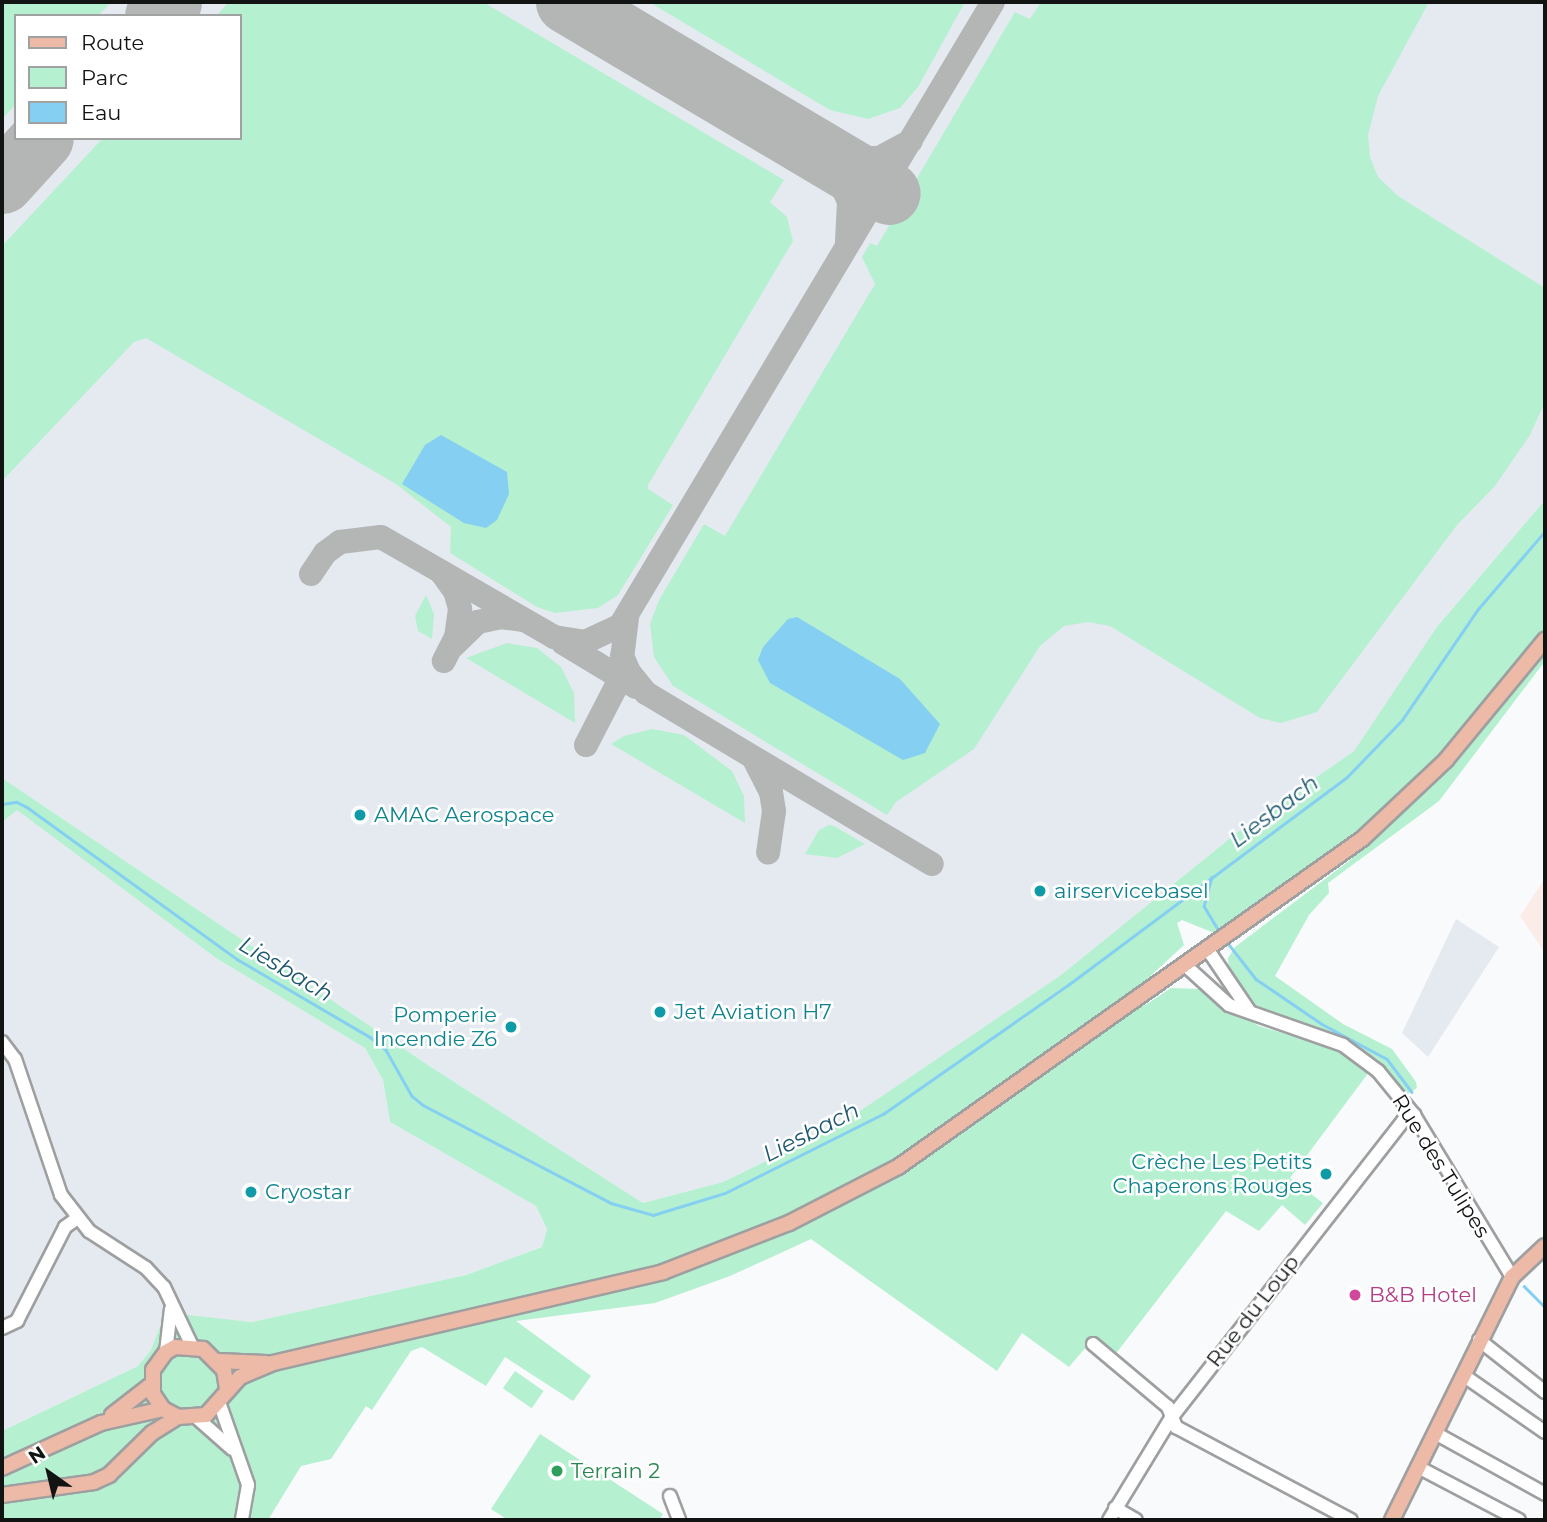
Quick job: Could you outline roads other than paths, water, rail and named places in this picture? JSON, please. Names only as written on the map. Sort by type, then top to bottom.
[{"type":"main road","points":[[273,1363],[218,1361],[192,1346],[166,1352],[153,1370],[152,1384],[163,1409],[177,1417],[206,1415],[227,1389],[247,1373],[273,1363],[663,1272],[731,1248],[839,1201],[898,1167],[1186,966],[1362,839],[1419,787],[1488,713],[1545,640]]},
{"type":"main road","points":[[1392,1520],[1512,1277],[1545,1246]]},
{"type":"main road","points":[[218,1361],[227,1389]]},
{"type":"main road","points":[[101,1423],[152,1384]]},
{"type":"main road","points":[[2,1468],[101,1423],[163,1409]]},
{"type":"main road","points":[[2,1495],[77,1488],[109,1475],[152,1433],[177,1417]]},
{"type":"street","points":[[1212,947],[1250,1012]]},
{"type":"street","name":"Rue des Tulipes","points":[[1186,966],[1211,992],[1250,1012],[1343,1045],[1365,1059],[1414,1115],[1512,1277]]},
{"type":"street","points":[[2,1042],[15,1059],[61,1195],[76,1219],[146,1268],[164,1287],[171,1309],[192,1346]]},
{"type":"street","name":"Rue du Loup","points":[[1112,1514],[1171,1418],[1403,1121],[1414,1115]]},
{"type":"street","points":[[2,1328],[17,1321],[65,1227],[76,1219]]},
{"type":"street","points":[[166,1352],[171,1309]]},
{"type":"street","points":[[1479,1340],[1545,1392]]},
{"type":"street","points":[[1093,1344],[1168,1407],[1176,1427],[1351,1520]]},
{"type":"street","points":[[1462,1376],[1545,1432]]},
{"type":"street","points":[[219,1402],[248,1485],[242,1520]]},
{"type":"street","points":[[196,1417],[235,1452]]},
{"type":"street","points":[[1435,1433],[1545,1494]]},
{"type":"street","points":[[1418,1467],[1519,1520]]},
{"type":"street","points":[[670,1496],[679,1520]]},
{"type":"street","points":[[1112,1514],[1136,1520]]},
{"type":"water","points":[[441,435],[507,472],[509,494],[497,520],[486,528],[464,523],[402,484],[425,445]]},
{"type":"water","points":[[797,617],[900,679],[940,724],[925,753],[903,760],[770,683],[758,660],[763,647],[788,619]]},
{"type":"waterway","name":"Liesbach","points":[[2,804],[17,802],[27,807],[237,959],[370,1037],[386,1050],[412,1096],[423,1105],[611,1203],[653,1215],[725,1193],[883,1114],[1068,985],[1347,777],[1402,720],[1478,609],[1545,531]]},
{"type":"waterway","points":[[1212,877],[1204,906],[1221,934]]},
{"type":"waterway","points":[[1227,942],[1256,979],[1322,1024],[1387,1059],[1412,1092]]},
{"type":"waterway","points":[[1524,1286],[1545,1307]]},
{"type":"place","name":"AMAC Aerospace","points":[[360,815]]},
{"type":"place","name":"airservicebasel","points":[[1040,891]]},
{"type":"place","name":"Jet Aviation H7","points":[[660,1012]]},
{"type":"place","name":"Pomperie Incendie Z6","points":[[511,1027]]},
{"type":"place","name":"Crèche Les Petits Chaperons Rouges","points":[[1326,1174]]},
{"type":"place","name":"Cryostar","points":[[251,1192]]},
{"type":"place","name":"B&B Hotel","points":[[1355,1295]]},
{"type":"place","name":"Terrain 2","points":[[557,1471]]}]
